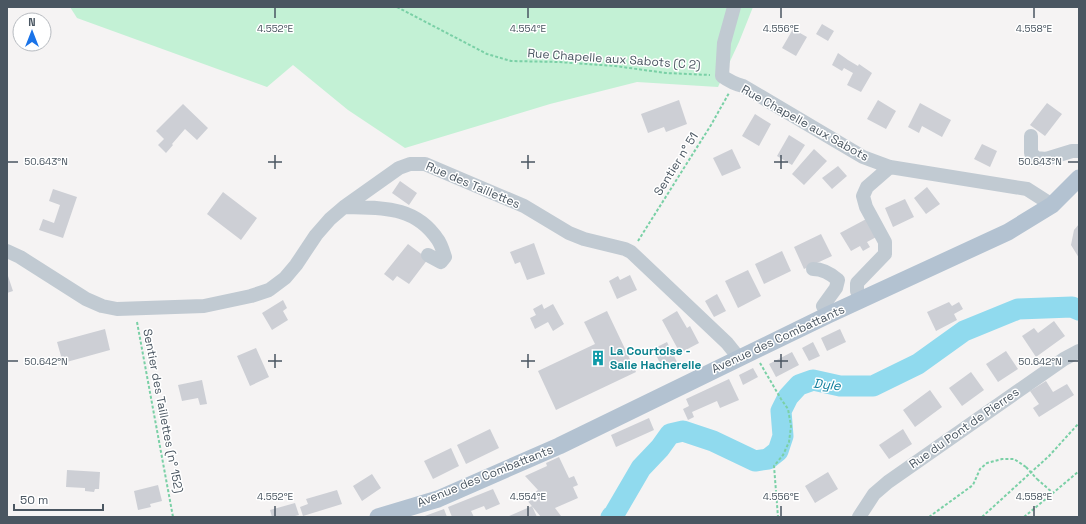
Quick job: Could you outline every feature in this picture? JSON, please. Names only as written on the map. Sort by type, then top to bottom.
[{"type":"main road","name":"Avenue des Combattants","points":[[378,517],[438,499],[559,446],[746,354],[1008,232],[1052,205],[1079,178]]},
{"type":"street","points":[[722,76],[724,43],[734,7]]},
{"type":"street","name":"Rue Chapelle aux Sabots","points":[[722,76],[734,84],[743,86],[862,157],[890,167],[1027,189],[1052,205]]},
{"type":"street","points":[[1031,136],[1031,153],[1036,158],[1046,159],[1072,151],[1079,151]]},
{"type":"street","name":"Rue des Taillettes","points":[[7,251],[20,257],[86,299],[102,306],[117,309],[134,309],[204,306],[251,296],[269,290],[285,278],[296,265],[316,235],[330,219],[344,207],[399,168],[410,164],[426,164],[524,206],[569,233],[584,239],[625,249],[631,252],[721,338],[746,354]]},
{"type":"street","points":[[862,300],[857,291],[857,283],[885,254],[884,242],[866,207],[863,196],[867,187],[890,167]]},
{"type":"street","points":[[344,207],[386,208],[405,213],[421,221],[439,240],[445,257],[441,262],[428,255]]},
{"type":"street","points":[[813,269],[820,269],[831,274],[838,280],[836,288],[823,306],[828,315]]},
{"type":"street","name":"Rue du Pont de Pierres","points":[[859,517],[874,494],[888,482],[1064,359],[1079,351]]},
{"type":"path","name":"Rue Chapelle aux Sabots (C 2)","points":[[397,7],[487,54],[511,61],[559,62],[615,66],[666,73],[722,76]]},
{"type":"path","name":"Sentier n° 51","points":[[631,252],[711,125],[734,84]]},
{"type":"path","name":"Sentier des Taillettes (n° 152)","points":[[134,309],[173,517]]},
{"type":"path","points":[[746,354],[788,409],[791,426],[789,442],[783,455],[774,466],[778,517]]},
{"type":"path","points":[[982,517],[1050,456],[1079,423]]},
{"type":"path","points":[[929,517],[973,484],[980,469],[987,463],[1002,459],[1014,459],[1026,467],[1053,493]]},
{"type":"path","points":[[1024,517],[1079,471]]},
{"type":"green space","points":[[70,7],[753,7],[739,42],[718,87],[637,82],[550,104],[405,148],[348,110],[293,65],[267,87],[77,18]]},
{"type":"building","points":[[822,24],[834,31],[828,41],[816,34]]},
{"type":"building","points":[[793,29],[807,37],[796,56],[782,48]]},
{"type":"building","points":[[838,53],[872,73],[861,92],[847,85],[853,73],[844,68],[842,71],[832,65]]},
{"type":"building","points":[[679,100],[687,124],[666,132],[664,127],[648,133],[641,114]]},
{"type":"building","points":[[878,100],[896,111],[886,129],[867,119]]},
{"type":"building","points":[[920,103],[951,120],[942,137],[922,126],[919,133],[908,127]]},
{"type":"building","points":[[1047,103],[1062,114],[1045,136],[1030,125]]},
{"type":"building","points":[[183,104],[208,128],[197,140],[185,129],[166,153],[158,145],[164,139],[156,131]]},
{"type":"building","points":[[755,114],[771,124],[759,146],[742,136]]},
{"type":"building","points":[[789,135],[805,145],[792,165],[777,156]]},
{"type":"building","points":[[982,144],[997,151],[990,167],[974,159]]},
{"type":"building","points":[[732,149],[741,168],[722,176],[713,158]]},
{"type":"building","points":[[814,149],[827,161],[804,185],[792,174]]},
{"type":"building","points":[[838,166],[847,176],[832,189],[822,178]]},
{"type":"building","points":[[400,181],[417,193],[409,205],[392,193]]},
{"type":"building","points":[[927,187],[940,204],[926,214],[914,198]]},
{"type":"building","points":[[53,189],[77,197],[63,238],[39,230],[43,219],[54,223],[60,205],[49,201]]},
{"type":"building","points":[[223,192],[257,218],[241,240],[207,214]]},
{"type":"building","points":[[905,199],[914,217],[893,227],[885,208]]},
{"type":"building","points":[[870,217],[880,235],[867,242],[870,247],[863,251],[860,246],[851,251],[840,233]]},
{"type":"building","points":[[1079,224],[1079,258],[1071,245],[1074,230]]},
{"type":"building","points":[[821,234],[832,256],[804,269],[794,247]]},
{"type":"building","points":[[534,243],[545,274],[527,280],[520,262],[515,264],[510,252]]},
{"type":"building","points":[[408,244],[428,259],[409,284],[397,276],[393,281],[384,274]]},
{"type":"building","points":[[782,251],[791,271],[764,284],[755,264]]},
{"type":"building","points":[[748,270],[761,296],[738,308],[725,281]]},
{"type":"building","points":[[7,273],[13,291],[7,293]]},
{"type":"building","points":[[630,275],[637,290],[617,299],[609,281],[618,276],[620,280]]},
{"type":"building","points":[[717,294],[726,311],[714,317],[705,301]]},
{"type":"building","points":[[283,300],[287,308],[283,311],[288,320],[272,330],[262,313]]},
{"type":"building","points":[[949,302],[952,306],[959,302],[963,309],[954,314],[957,320],[936,331],[927,312]]},
{"type":"building","points":[[542,304],[544,309],[553,304],[564,324],[553,331],[548,322],[535,329],[530,318],[536,315],[533,309]]},
{"type":"building","name":"La Courtoise - Salle Hacherelle","points":[[607,311],[636,372],[556,410],[538,371],[595,344],[584,322]]},
{"type":"building","points":[[677,311],[687,328],[690,326],[699,343],[680,353],[662,320]]},
{"type":"building","points":[[1054,321],[1065,336],[1036,357],[1022,336],[1034,328],[1038,333]]},
{"type":"building","points":[[105,329],[110,350],[63,363],[57,342]]},
{"type":"building","points":[[840,329],[846,342],[827,351],[821,338]]},
{"type":"building","points":[[667,342],[677,362],[663,369],[653,349]]},
{"type":"building","points":[[813,342],[820,356],[809,361],[802,348]]},
{"type":"building","points":[[256,348],[269,377],[250,386],[237,356]]},
{"type":"building","points":[[1006,351],[1018,369],[998,382],[986,364]]},
{"type":"building","points":[[792,352],[799,365],[776,377],[769,364]]},
{"type":"building","points":[[753,368],[758,377],[743,385],[739,375]]},
{"type":"building","points":[[971,372],[984,390],[962,406],[949,388]]},
{"type":"building","points":[[729,379],[739,400],[720,408],[717,401],[692,412],[694,417],[688,420],[683,409],[689,406],[686,399]]},
{"type":"building","points":[[202,380],[207,404],[200,405],[198,398],[182,401],[178,385]]},
{"type":"building","points":[[1046,381],[1053,392],[1067,384],[1074,395],[1039,417],[1033,408],[1039,404],[1030,391]]},
{"type":"building","points":[[930,390],[942,407],[915,427],[903,410]]},
{"type":"building","points":[[649,418],[654,430],[616,447],[611,435]]},
{"type":"building","points":[[490,429],[499,448],[466,464],[457,445]]},
{"type":"building","points":[[903,429],[912,444],[889,459],[879,445]]},
{"type":"building","points":[[451,448],[459,466],[433,479],[424,461]]},
{"type":"building","points":[[559,457],[569,478],[574,476],[578,485],[573,487],[578,498],[555,508],[561,516],[541,517],[526,499],[538,490],[525,476],[547,466],[546,463]]},
{"type":"building","points":[[67,470],[100,472],[99,489],[95,489],[94,492],[85,491],[85,488],[66,487]]},
{"type":"building","points":[[828,472],[838,489],[815,503],[805,486]]},
{"type":"building","points":[[372,474],[381,488],[362,501],[353,486]]},
{"type":"building","points":[[158,485],[162,501],[150,504],[151,507],[138,510],[134,491]]},
{"type":"building","points":[[493,489],[500,504],[486,510],[484,506],[471,511],[474,517],[452,517],[448,507]]},
{"type":"building","points":[[337,490],[342,504],[303,516],[300,507],[308,504],[306,499]]},
{"type":"building","points":[[295,503],[299,515],[291,517],[272,517],[270,510]]},
{"type":"building","points":[[532,506],[537,517],[507,517]]},
{"type":"building","points":[[444,509],[447,517],[422,517]]},
{"type":"waterway","name":"Dyle","points":[[611,517],[641,468],[660,448],[670,434],[683,431],[713,441],[755,461],[768,459],[778,451],[783,436],[781,411],[788,397],[799,385],[813,380],[840,386],[873,386],[918,364],[964,331],[1018,309],[1072,307],[1079,310]]},
{"type":"place","name":"La Courtoise - Salle Hacherelle","points":[[598,358]]}]
